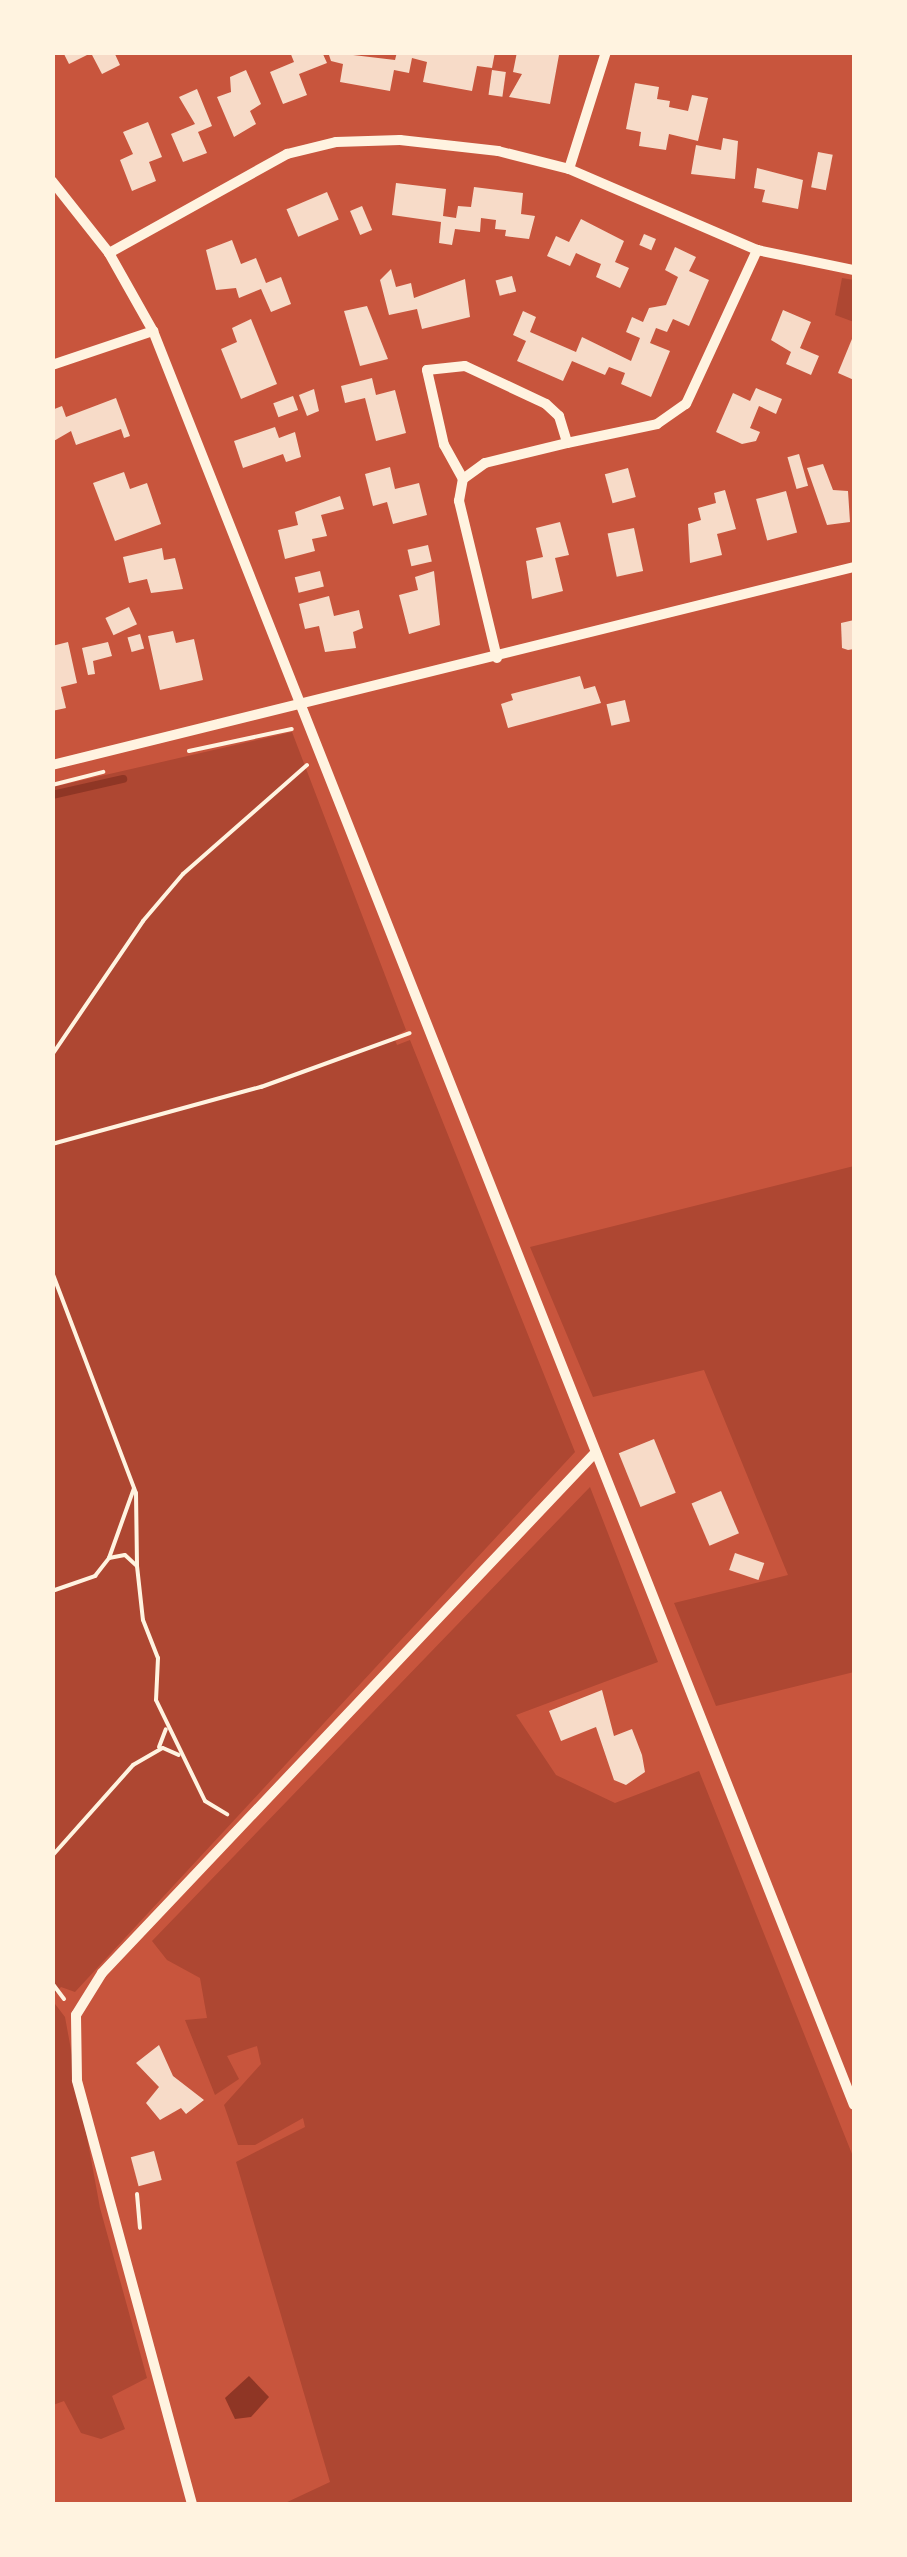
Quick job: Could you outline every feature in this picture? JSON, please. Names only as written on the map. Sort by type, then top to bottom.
[{"type":"street","points":[[569,168],[606,52]]},
{"type":"street","points":[[109,254],[310,147],[400,140],[498,151],[569,168],[757,250],[854,270]]},
{"type":"street","points":[[52,181],[109,254],[153,331],[424,1026],[854,2105]]},
{"type":"street","points":[[463,479],[486,463],[674,416],[686,404],[757,250]]},
{"type":"street","points":[[52,365],[153,331]]},
{"type":"street","points":[[497,658],[459,501],[463,479],[444,445],[426,383],[426,370],[436,364],[465,366],[546,404],[559,416],[567,443]]},
{"type":"street","points":[[52,766],[854,568]]},
{"type":"street","points":[[192,2504],[78,2084],[73,2042],[76,2015],[102,1973],[595,1452]]},
{"type":"path","points":[[178,752],[306,725]]},
{"type":"path","points":[[52,1056],[143,921],[183,874],[254,816],[272,790],[319,757]]},
{"type":"path","points":[[52,785],[110,770]]},
{"type":"path","points":[[52,1144],[296,1076],[424,1026]]},
{"type":"path","points":[[52,1272],[141,1514],[137,1566],[143,1620],[158,1658],[156,1700],[179,1755],[205,1800],[245,1824]]},
{"type":"path","points":[[52,1591],[96,1576],[110,1558],[134,1488]]},
{"type":"path","points":[[110,1558],[125,1556],[137,1566]]},
{"type":"path","points":[[52,1856],[133,1764],[155,1750],[166,1724]]},
{"type":"path","points":[[155,1750],[179,1755]]},
{"type":"path","points":[[137,2194],[140,2228]]},
{"type":"shaded area","points":[[842,278],[854,280],[854,322],[835,315]]},
{"type":"shaded area","points":[[292,732],[406,1030],[394,1037],[397,1045],[410,1040],[575,1452],[75,1992],[61,1987],[53,1996],[53,787]]},
{"type":"shaded area","points":[[854,1166],[854,1672],[716,1706],[674,1603],[788,1575],[704,1370],[593,1397],[530,1247]]},
{"type":"shaded area","points":[[590,1487],[658,1662],[516,1715],[556,1775],[615,1803],[699,1771],[854,2159],[854,2504],[283,2504],[330,2482],[236,2162],[305,2127],[303,2118],[255,2145],[238,2145],[224,2105],[261,2064],[257,2046],[227,2056],[239,2079],[215,2095],[185,2020],[207,2018],[200,1978],[167,1960],[152,1941]]},
{"type":"shaded area","points":[[52,2000],[65,2017],[100,2208],[147,2378],[112,2396],[125,2429],[101,2439],[81,2433],[64,2401],[53,2405]]},
{"type":"shaded area","points":[[249,2376],[269,2397],[251,2417],[235,2419],[225,2398]]},
{"type":"building","points":[[63,52],[114,52],[120,65],[102,74],[91,53],[69,64]]},
{"type":"building","points":[[290,52],[322,52],[327,63],[299,74],[307,95],[283,104],[270,72],[294,62]]},
{"type":"building","points":[[328,52],[395,60],[397,52],[495,52],[492,68],[477,66],[472,91],[423,82],[427,62],[412,58],[409,73],[394,70],[390,91],[340,82],[343,64],[331,61]]},
{"type":"building","points":[[517,52],[559,55],[550,104],[509,97],[522,74],[513,72]]},
{"type":"building","points":[[246,70],[261,104],[250,111],[256,124],[234,137],[217,97],[231,92],[230,77]]},
{"type":"building","points":[[492,70],[506,72],[502,97],[489,95]]},
{"type":"building","points":[[635,83],[659,87],[657,99],[670,101],[669,107],[688,111],[692,95],[708,98],[698,141],[669,134],[666,150],[639,146],[641,132],[626,129]]},
{"type":"building","points":[[197,89],[212,126],[198,132],[207,153],[183,162],[171,134],[195,124],[179,97]]},
{"type":"building","points":[[148,122],[162,157],[149,162],[156,181],[132,191],[120,160],[133,154],[123,132]]},
{"type":"building","points":[[723,138],[738,141],[735,179],[691,174],[696,145],[721,150]]},
{"type":"building","points":[[818,152],[833,155],[826,190],[811,187]]},
{"type":"building","points":[[757,168],[803,180],[798,209],[762,202],[765,190],[754,188]]},
{"type":"building","points":[[396,183],[446,189],[443,216],[456,218],[458,206],[471,207],[474,187],[523,193],[521,214],[535,216],[529,239],[505,236],[506,230],[495,229],[496,220],[481,218],[480,232],[455,229],[452,245],[439,243],[441,222],[392,215]]},
{"type":"building","points":[[327,192],[339,220],[298,237],[286,209]]},
{"type":"building","points":[[362,206],[372,230],[360,235],[350,211]]},
{"type":"building","points":[[581,219],[624,241],[615,262],[629,268],[620,288],[596,277],[601,264],[576,253],[570,266],[547,256],[556,236],[569,242]]},
{"type":"building","points":[[644,234],[656,239],[651,250],[639,245]]},
{"type":"building","points":[[232,240],[241,264],[256,258],[266,283],[281,277],[291,304],[271,312],[261,289],[239,298],[236,288],[216,290],[206,250]]},
{"type":"building","points":[[675,247],[696,257],[689,271],[709,280],[689,326],[673,319],[667,332],[656,328],[650,343],[670,351],[651,397],[621,384],[625,373],[609,367],[605,375],[572,361],[563,381],[517,361],[526,341],[513,335],[523,311],[536,317],[530,332],[576,352],[582,337],[631,361],[640,338],[626,332],[632,317],[643,322],[649,308],[666,305],[678,277],[665,270]]},
{"type":"building","points":[[391,269],[396,287],[411,283],[414,298],[465,279],[470,317],[422,329],[417,309],[389,315],[380,280]]},
{"type":"building","points":[[512,276],[516,291],[500,296],[496,280]]},
{"type":"building","points":[[367,306],[388,359],[360,366],[344,311]]},
{"type":"building","points":[[783,310],[811,322],[800,348],[819,356],[811,375],[786,364],[791,352],[771,340]]},
{"type":"building","points":[[251,319],[277,384],[241,399],[221,349],[237,342],[232,328]]},
{"type":"building","points":[[854,334],[854,380],[838,373]]},
{"type":"building","points":[[372,378],[376,395],[395,390],[406,433],[376,441],[365,398],[345,403],[341,386]]},
{"type":"building","points":[[756,388],[782,399],[776,414],[759,406],[750,428],[760,432],[756,441],[742,444],[716,432],[733,393],[750,401]]},
{"type":"building","points":[[314,389],[319,411],[307,416],[299,395]]},
{"type":"building","points":[[293,396],[298,410],[278,417],[273,403]]},
{"type":"building","points":[[116,398],[130,436],[124,438],[121,429],[76,445],[71,431],[52,442],[52,410],[62,406],[66,417]]},
{"type":"building","points":[[275,427],[279,438],[295,432],[301,457],[286,462],[283,454],[243,468],[234,441]]},
{"type":"building","points":[[799,454],[808,486],[797,489],[787,457]]},
{"type":"building","points":[[823,464],[833,490],[848,491],[850,522],[827,525],[807,468]]},
{"type":"building","points":[[390,467],[395,489],[419,483],[427,515],[393,524],[387,502],[373,506],[365,474]]},
{"type":"building","points":[[628,468],[636,497],[613,503],[605,474]]},
{"type":"building","points":[[124,472],[130,489],[147,483],[161,524],[115,541],[93,483]]},
{"type":"building","points":[[725,490],[736,529],[717,534],[722,555],[690,563],[688,524],[701,520],[698,508],[716,503],[714,493]]},
{"type":"building","points":[[786,491],[797,533],[767,541],[756,499]]},
{"type":"building","points":[[340,496],[344,509],[321,515],[327,536],[312,539],[315,551],[285,559],[278,530],[298,525],[295,512]]},
{"type":"building","points":[[560,522],[569,555],[555,558],[563,591],[532,599],[526,561],[543,557],[536,528]]},
{"type":"building","points":[[634,528],[643,571],[617,577],[608,534]]},
{"type":"building","points":[[428,545],[432,562],[411,566],[408,550]]},
{"type":"building","points":[[162,548],[164,560],[175,558],[183,589],[151,593],[147,579],[129,583],[123,557]]},
{"type":"building","points":[[320,571],[324,587],[299,593],[295,577]]},
{"type":"building","points":[[434,571],[440,625],[409,634],[399,595],[418,590],[415,577]]},
{"type":"building","points":[[329,596],[334,616],[359,610],[363,628],[353,632],[356,648],[325,652],[319,626],[305,629],[299,604]]},
{"type":"building","points":[[129,607],[137,624],[113,635],[105,618]]},
{"type":"building","points":[[854,620],[854,649],[848,650],[842,648],[841,623]]},
{"type":"building","points":[[173,631],[176,643],[194,639],[203,680],[160,690],[148,636]]},
{"type":"building","points":[[140,634],[144,648],[132,652],[128,638]]},
{"type":"building","points":[[68,642],[77,683],[61,687],[66,708],[52,711],[52,646]]},
{"type":"building","points":[[108,642],[112,656],[93,661],[95,674],[88,675],[82,648]]},
{"type":"building","points":[[580,676],[584,689],[595,686],[601,703],[508,728],[501,704],[513,700],[511,694]]},
{"type":"building","points":[[625,700],[630,721],[611,726],[606,704]]},
{"type":"building","points":[[654,1439],[676,1493],[640,1507],[619,1453]]},
{"type":"building","points":[[721,1491],[739,1533],[710,1546],[692,1504]]},
{"type":"building","points":[[735,1553],[764,1563],[758,1580],[729,1570]]},
{"type":"building","points":[[602,1690],[614,1736],[632,1729],[642,1755],[645,1772],[626,1785],[614,1780],[596,1727],[561,1741],[549,1711]]},
{"type":"building","points":[[159,2045],[173,2076],[204,2100],[186,2114],[181,2108],[160,2120],[146,2103],[159,2087],[136,2063]]},
{"type":"building","points":[[154,2151],[162,2180],[139,2186],[131,2157]]},
{"type":"waterway","points":[[52,795],[123,779]]}]
